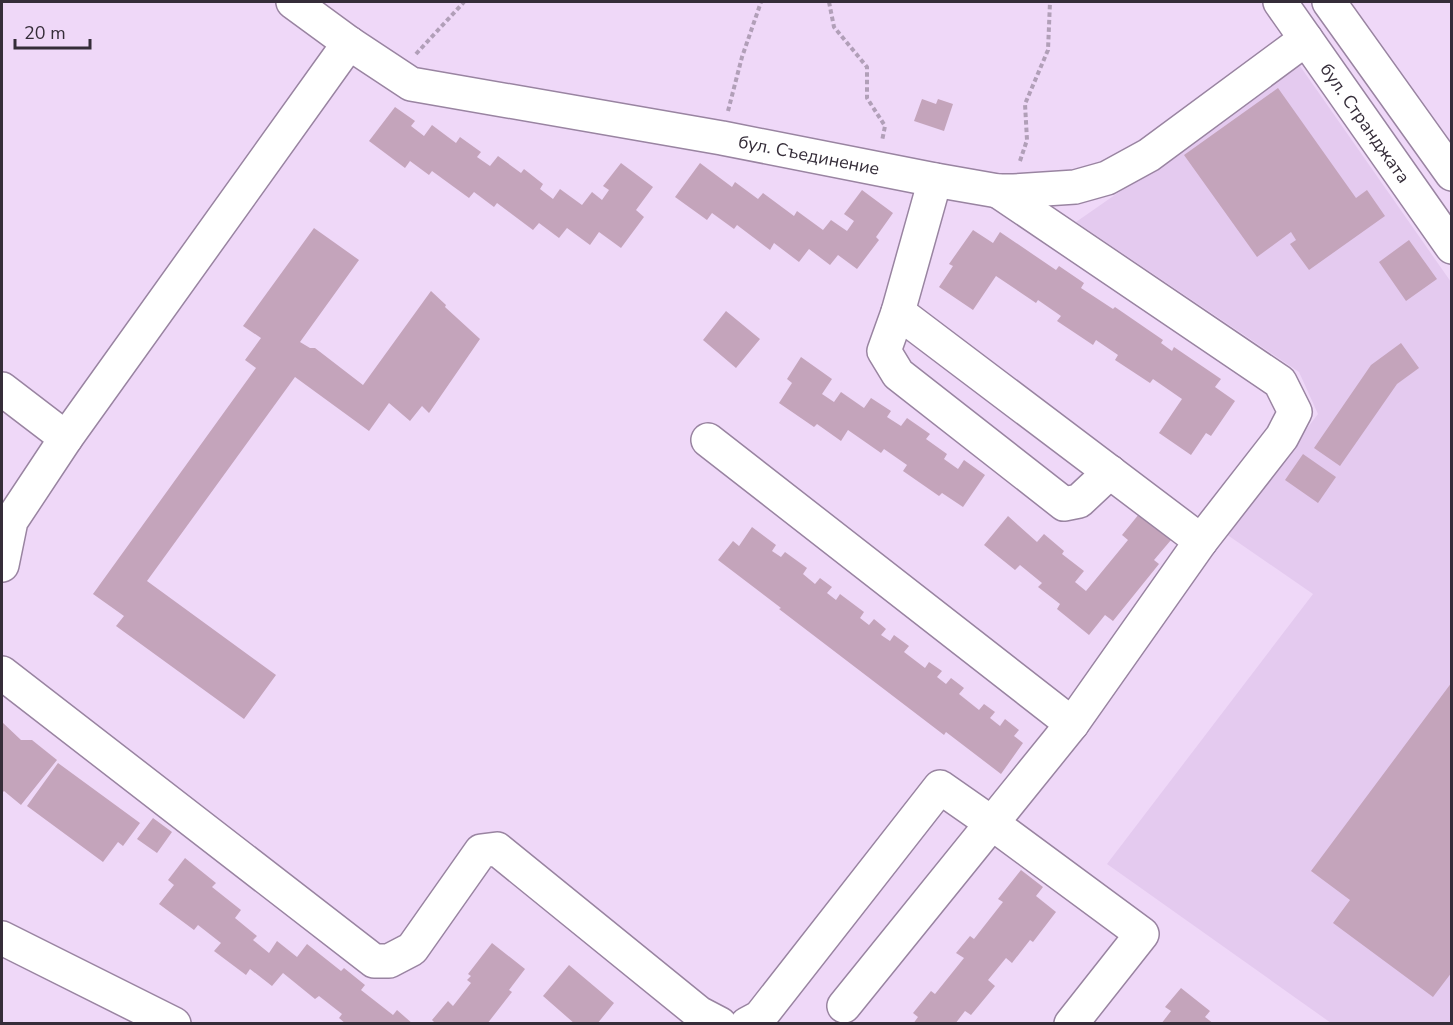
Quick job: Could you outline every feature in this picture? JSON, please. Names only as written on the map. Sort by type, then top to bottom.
[{"type":"street","name":"бул. Съединение","points":[[293,2],[411,84],[722,138],[935,180],[1006,191],[1075,187],[1107,178],[1149,155],[1306,39]]},
{"type":"street","name":"бул. Странджата","points":[[1280,2],[1452,247]]},
{"type":"street","points":[[1329,2],[1452,174]]},
{"type":"street","points":[[1357,2],[1428,141]]},
{"type":"street","points":[[2,566],[11,521],[66,438],[350,43]]},
{"type":"street","points":[[935,180],[898,312],[884,351],[898,374],[1064,504],[1079,501],[1110,472]]},
{"type":"street","points":[[844,1006],[1072,724],[1201,541],[1282,437],[1295,412],[1280,382],[1006,191]]},
{"type":"street","points":[[898,312],[1201,541]]},
{"type":"street","points":[[2,389],[66,438]]},
{"type":"street","points":[[708,440],[1072,724]]},
{"type":"street","points":[[2,673],[374,961],[389,961],[412,949],[481,851],[497,849],[699,1013],[720,1023]]},
{"type":"street","points":[[747,1023],[760,1017],[940,787],[1142,934],[1071,1023]]},
{"type":"street","points":[[2,938],[174,1023]]},
{"type":"path","points":[[398,75],[464,2]]},
{"type":"path","points":[[722,138],[742,57],[761,2]]},
{"type":"path","points":[[829,2],[834,27],[867,67],[867,98],[885,126],[877,169]]},
{"type":"path","points":[[1006,191],[1027,140],[1026,104],[1048,50],[1050,2]]},
{"type":"shaded area","points":[[1300,66],[1451,282],[1451,1023],[1331,1023],[1107,864],[1313,594],[1226,534],[1318,414],[1299,372],[1076,222]]},
{"type":"building","points":[[1278,88],[1356,198],[1367,190],[1385,216],[1309,270],[1290,244],[1296,240],[1291,232],[1257,257],[1184,155]]},
{"type":"building","points":[[922,99],[936,104],[938,99],[953,104],[944,131],[914,121]]},
{"type":"building","points":[[395,107],[415,121],[411,126],[424,136],[432,125],[456,143],[460,137],[481,152],[477,157],[490,166],[498,156],[521,173],[524,169],[543,184],[540,189],[553,199],[560,189],[582,205],[592,192],[602,200],[609,190],[603,186],[621,163],[653,187],[636,210],[644,217],[621,248],[599,232],[590,245],[567,228],[559,238],[539,223],[533,230],[497,203],[494,207],[474,192],[469,198],[432,171],[429,175],[410,161],[405,168],[369,141]]},
{"type":"building","points":[[700,163],[732,187],[735,182],[758,199],[763,193],[794,216],[797,211],[823,230],[831,220],[847,231],[854,221],[844,214],[862,190],[893,213],[876,237],[879,240],[857,269],[838,255],[830,265],[809,249],[799,262],[774,243],[770,250],[737,225],[734,229],[712,213],[707,220],[675,197]]},
{"type":"building","points":[[314,228],[359,260],[300,342],[310,348],[315,348],[363,385],[431,291],[480,339],[429,413],[422,406],[410,421],[389,403],[369,431],[295,377],[147,581],[276,675],[244,719],[116,626],[124,616],[93,594],[256,368],[245,360],[261,338],[243,326]]},
{"type":"building","points":[[973,230],[993,243],[1000,232],[1056,270],[1059,266],[1084,283],[1081,288],[1113,309],[1115,307],[1163,340],[1161,343],[1172,351],[1174,347],[1221,379],[1215,387],[1235,401],[1211,436],[1206,433],[1191,455],[1159,433],[1182,399],[1153,379],[1150,383],[1115,360],[1118,355],[1096,340],[1093,345],[1057,321],[1061,316],[1038,300],[1036,303],[996,276],[973,310],[939,287],[953,266],[949,264]]},
{"type":"building","points":[[1409,240],[1437,279],[1406,301],[1379,262]]},
{"type":"building","points":[[726,311],[760,339],[736,368],[703,340]]},
{"type":"building","points":[[1401,343],[1419,368],[1397,384],[1340,466],[1314,448],[1371,365]]},
{"type":"building","points":[[801,357],[832,379],[822,394],[834,402],[841,392],[864,408],[871,398],[891,411],[887,417],[901,426],[907,418],[930,434],[926,439],[947,454],[944,459],[958,469],[964,460],[985,475],[963,507],[942,493],[939,496],[903,471],[907,465],[884,449],[881,453],[848,430],[841,441],[817,424],[814,427],[779,403],[792,383],[787,379]]},
{"type":"building","points":[[1303,454],[1336,477],[1318,503],[1285,480]]},
{"type":"building","points":[[1139,514],[1171,540],[1154,560],[1159,564],[1113,621],[1105,615],[1089,635],[1057,609],[1060,604],[1038,587],[1042,583],[1020,565],[1015,570],[984,545],[1008,516],[1037,542],[1044,534],[1064,551],[1062,554],[1084,571],[1075,582],[1086,591],[1128,540],[1122,535]]},
{"type":"building","points":[[752,527],[776,545],[772,551],[781,557],[785,552],[807,568],[803,574],[815,584],[820,578],[832,587],[827,593],[836,600],[840,594],[864,612],[860,618],[869,625],[874,619],[886,629],[881,635],[890,641],[894,635],[909,646],[904,652],[925,668],[929,662],[942,671],[937,677],[946,684],[951,678],[964,688],[959,694],[979,710],[984,704],[995,712],[990,718],[1000,726],[1005,719],[1019,730],[1014,736],[1023,743],[1001,774],[946,732],[944,735],[718,560],[733,541],[739,546]]},
{"type":"building","points":[[1452,682],[1452,972],[1433,997],[1333,923],[1350,900],[1311,871]]},
{"type":"building","points":[[2,722],[21,740],[32,740],[57,760],[21,805],[4,791],[2,793]]},
{"type":"building","points":[[58,763],[140,823],[123,846],[118,842],[103,862],[27,806]]},
{"type":"building","points":[[153,818],[172,832],[157,853],[137,839]]},
{"type":"building","points":[[185,858],[216,883],[212,887],[241,910],[235,918],[257,936],[253,940],[269,953],[277,941],[297,957],[307,944],[341,971],[344,968],[365,985],[361,990],[393,1015],[397,1010],[413,1024],[346,1024],[339,1018],[342,1014],[319,996],[315,999],[283,973],[272,986],[250,969],[246,975],[214,951],[221,943],[198,925],[194,930],[159,904],[174,885],[168,880]]},
{"type":"building","points":[[1021,870],[1043,887],[1036,896],[1056,912],[1033,942],[1030,940],[1012,963],[1006,958],[988,980],[995,986],[971,1015],[965,1011],[955,1024],[913,1024],[918,1017],[913,1013],[931,991],[935,994],[964,958],[956,953],[970,936],[974,939],[1003,902],[998,899]]},
{"type":"building","points":[[492,943],[525,969],[509,990],[512,992],[487,1024],[436,1024],[432,1020],[448,1001],[453,1006],[471,983],[467,980],[471,976],[468,974]]},
{"type":"building","points":[[569,965],[614,1003],[597,1024],[575,1024],[543,996]]},
{"type":"building","points":[[1181,988],[1210,1011],[1205,1017],[1214,1024],[1161,1024],[1171,1011],[1165,1007]]}]
